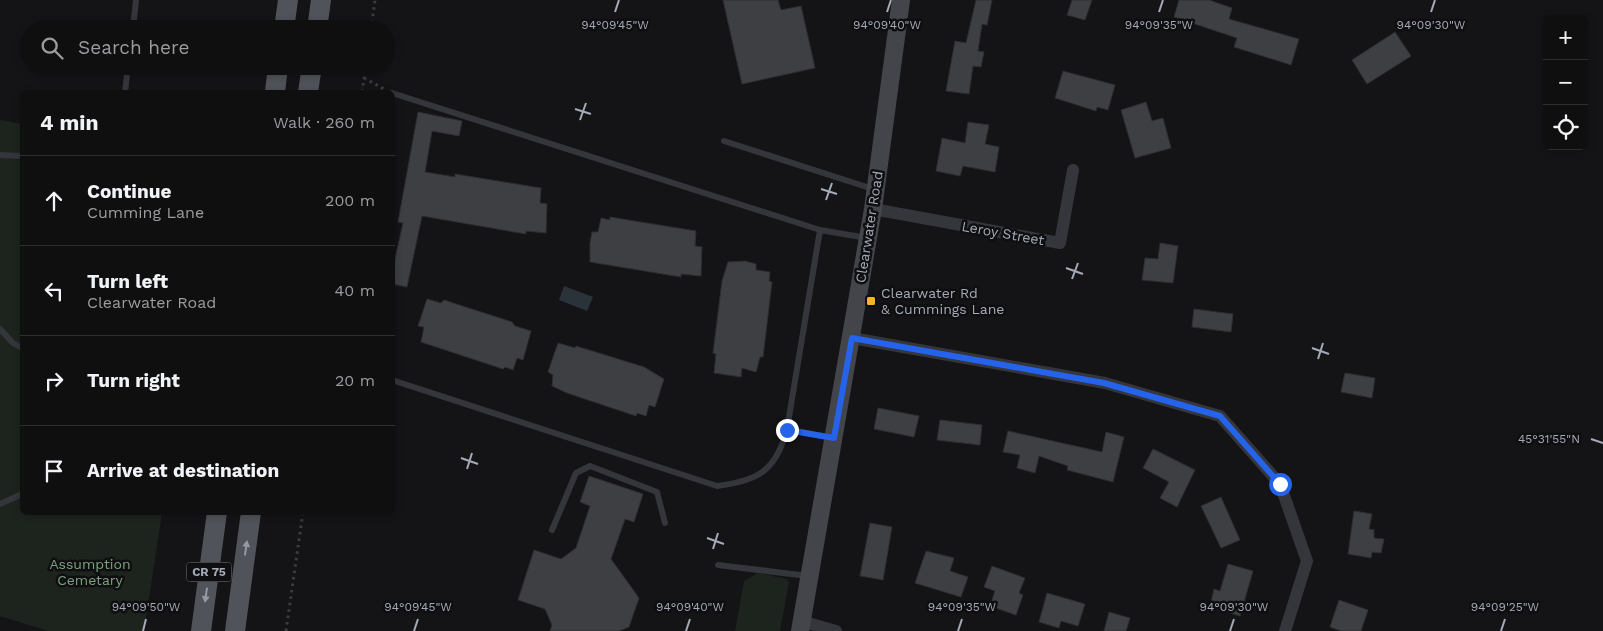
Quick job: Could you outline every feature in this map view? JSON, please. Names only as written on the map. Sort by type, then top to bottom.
[{"type":"main road","points":[[285,20],[288,0]]},
{"type":"main road","points":[[318,20],[321,0]]},
{"type":"main road","points":[[275,90],[277,75]]},
{"type":"main road","points":[[308,90],[311,75]]},
{"type":"main road","name":"CR 75","points":[[201,631],[217,515]]},
{"type":"main road","name":"CR 75","points":[[235,631],[251,515]]},
{"type":"street","name":"Clearwater Road","points":[[801,626],[873,209],[901,0]]},
{"type":"street","name":"Leroy Street","points":[[873,209],[1060,244],[1073,170]]},
{"type":"street","points":[[852,338],[1104,383],[1220,416],[1280,484],[1307,561],[1285,631]]},
{"type":"street","points":[[801,626],[836,631]]},
{"type":"lane","points":[[134,20],[136,0]]},
{"type":"lane","points":[[124,90],[127,75]]},
{"type":"lane","points":[[395,94],[820,230],[868,238]]},
{"type":"lane","points":[[724,141],[876,190]]},
{"type":"lane","points":[[0,155],[20,156]]},
{"type":"lane","points":[[395,381],[716,486],[739,483],[759,476],[773,464],[782,449],[787,430],[820,230]]},
{"type":"lane","points":[[0,329],[13,343],[20,347]]},
{"type":"lane","points":[[787,430],[834,438]]},
{"type":"lane","points":[[552,530],[576,473],[590,466],[657,492],[665,523]]},
{"type":"lane","points":[[0,504],[20,495]]},
{"type":"lane","points":[[718,565],[809,576]]},
{"type":"path","points":[[372,20],[375,0]]},
{"type":"path","points":[[362,90],[364,75]]},
{"type":"path","points":[[364,78],[386,90]]},
{"type":"path","points":[[286,631],[303,515]]},
{"type":"green space","name":"Assumption Cemetary","points":[[0,120],[20,124],[20,515],[162,515],[144,631],[48,631],[0,616]]},
{"type":"green space","points":[[758,573],[787,579],[789,582],[780,631],[735,631],[744,581]]},
{"type":"shaded area","points":[[564,286],[593,297],[587,311],[559,300]]},
{"type":"building","points":[[723,0],[778,0],[781,10],[801,6],[815,68],[742,84]]},
{"type":"building","points":[[976,0],[992,0],[987,25],[982,24],[978,51],[984,52],[981,67],[973,66],[969,94],[946,91],[955,41],[966,43]]},
{"type":"building","points":[[1072,0],[1092,0],[1085,20],[1067,15]]},
{"type":"building","points":[[1179,0],[1209,0],[1232,8],[1229,19],[1299,39],[1291,65],[1234,47],[1237,38],[1174,17]]},
{"type":"building","points":[[1395,32],[1411,56],[1367,84],[1352,60]]},
{"type":"building","points":[[1063,71],[1115,85],[1108,110],[1097,107],[1096,111],[1055,98]]},
{"type":"building","points":[[1146,102],[1152,121],[1163,118],[1171,148],[1135,158],[1121,110]]},
{"type":"building","points":[[418,112],[462,121],[459,136],[432,131],[425,172],[455,177],[455,174],[541,188],[540,203],[547,204],[546,233],[526,231],[526,234],[422,216],[407,287],[395,285],[395,259],[403,223],[398,222]]},
{"type":"building","points":[[968,122],[989,125],[985,144],[999,147],[995,172],[963,166],[960,176],[936,171],[942,138],[965,143]]},
{"type":"building","points":[[610,217],[696,231],[695,246],[702,247],[701,276],[681,274],[681,277],[590,262],[592,232],[598,232],[601,218],[610,220]]},
{"type":"building","points":[[1160,243],[1178,246],[1173,283],[1142,280],[1145,258],[1158,259]]},
{"type":"building","points":[[745,261],[756,264],[756,270],[770,272],[769,281],[772,282],[763,357],[760,357],[756,372],[742,368],[741,377],[714,373],[716,354],[713,353],[722,281],[728,262]]},
{"type":"building","points":[[427,299],[441,303],[444,300],[512,322],[515,326],[531,331],[523,360],[517,358],[513,370],[505,367],[503,369],[421,342],[424,327],[418,326]]},
{"type":"building","points":[[1194,309],[1233,314],[1231,332],[1192,327]]},
{"type":"building","points":[[558,343],[575,348],[576,346],[644,367],[664,379],[655,407],[649,405],[646,416],[637,413],[636,416],[567,393],[552,386],[553,375],[548,372]]},
{"type":"building","points":[[1345,373],[1375,378],[1372,398],[1341,392]]},
{"type":"building","points":[[878,408],[919,416],[914,437],[874,429]]},
{"type":"building","points":[[940,420],[982,425],[980,445],[937,440]]},
{"type":"building","points":[[1008,431],[1102,452],[1106,432],[1124,437],[1113,482],[1067,470],[1068,466],[1039,456],[1035,473],[1017,468],[1020,455],[1003,452]]},
{"type":"building","points":[[1153,449],[1195,470],[1177,507],[1160,498],[1169,482],[1143,468]]},
{"type":"building","points":[[589,476],[643,494],[634,522],[625,519],[611,559],[639,598],[629,627],[619,631],[550,631],[552,625],[545,609],[518,600],[534,550],[561,559],[576,548],[590,506],[580,502]]},
{"type":"building","points":[[1221,497],[1240,540],[1221,548],[1201,506]]},
{"type":"building","points":[[1354,511],[1372,514],[1369,529],[1374,530],[1374,538],[1384,539],[1381,553],[1372,552],[1371,558],[1348,554]]},
{"type":"building","points":[[870,523],[892,527],[883,580],[860,576]]},
{"type":"building","points":[[926,551],[954,558],[950,571],[968,577],[961,597],[915,583]]},
{"type":"building","points":[[1228,564],[1253,571],[1240,616],[1210,607],[1214,589],[1220,591]]},
{"type":"building","points":[[992,566],[1025,578],[1019,593],[1023,595],[1016,615],[990,606],[995,591],[984,587]]},
{"type":"building","points":[[1047,593],[1085,604],[1078,626],[1061,621],[1059,628],[1039,622]]},
{"type":"building","points":[[1339,600],[1368,610],[1361,631],[1341,631],[1330,627]]},
{"type":"building","points":[[1109,612],[1130,618],[1126,631],[1104,631]]},
{"type":"place","name":"Clearwater Rd & Cummings Lane","points":[[871,301]]},
{"type":"route","points":[[787,430],[834,438],[852,338],[1104,383],[1220,416],[1280,484]]}]
